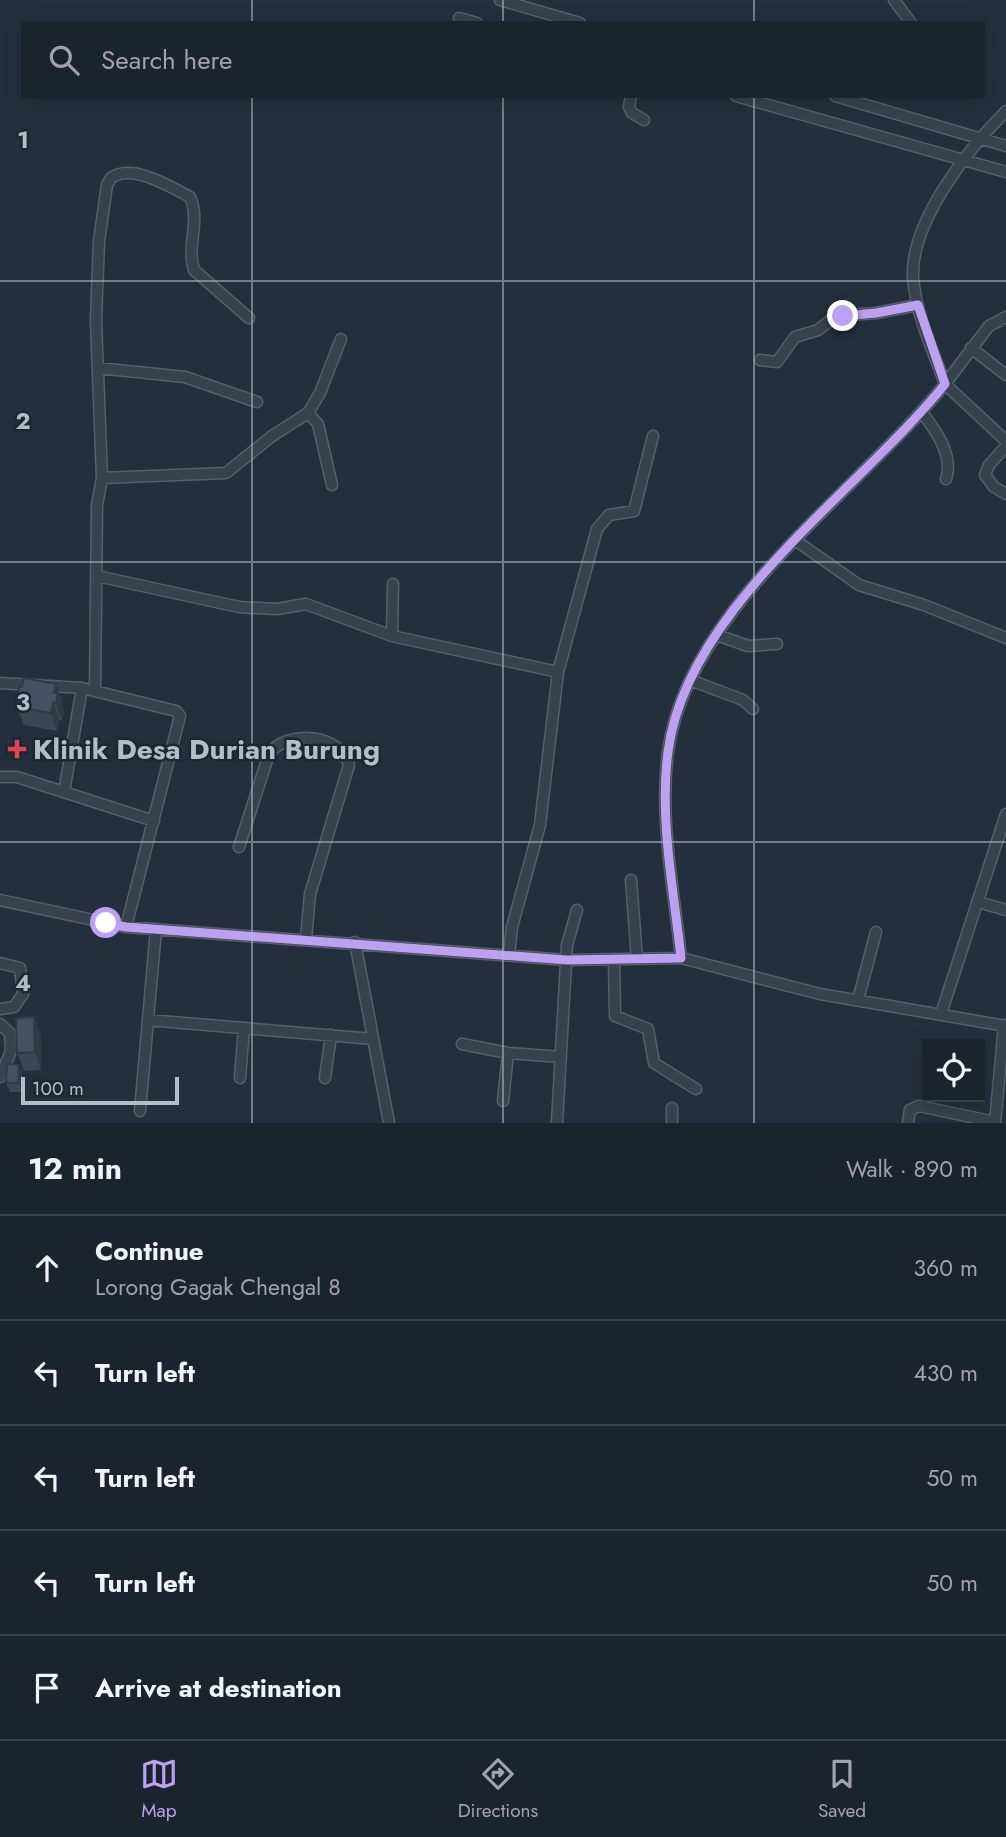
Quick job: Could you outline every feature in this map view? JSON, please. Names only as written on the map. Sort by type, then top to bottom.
[{"type":"street","points":[[500,0],[573,21]]},
{"type":"street","points":[[894,0],[910,21]]},
{"type":"street","points":[[459,18],[470,21]]},
{"type":"street","points":[[631,98],[629,107],[644,120]]},
{"type":"street","points":[[743,98],[1006,172]]},
{"type":"street","points":[[842,98],[1006,146]]},
{"type":"street","points":[[875,108],[880,98]]},
{"type":"street","points":[[1006,111],[978,140],[939,199],[919,245],[913,275],[918,305],[945,384],[1006,440]]},
{"type":"street","points":[[95,691],[97,505],[102,478],[96,321],[100,220],[107,185],[119,173],[132,172],[190,197],[195,216],[191,262],[194,270],[249,318]]},
{"type":"street","points":[[760,360],[777,362],[795,337],[818,330],[836,316],[876,313],[918,305]]},
{"type":"street","points":[[681,958],[667,818],[667,754],[671,728],[690,680],[740,601],[795,540],[922,413],[989,326],[1006,317]]},
{"type":"street","points":[[102,478],[226,473],[272,436],[308,414],[320,393],[341,339]]},
{"type":"street","points":[[971,348],[985,362],[1006,375]]},
{"type":"street","points":[[98,368],[185,377],[257,402]]},
{"type":"street","points":[[922,413],[935,431],[947,456],[946,479]]},
{"type":"street","points":[[308,414],[318,424],[332,485]]},
{"type":"street","points":[[509,955],[512,927],[540,825],[558,672],[597,529],[609,516],[634,511],[653,436]]},
{"type":"street","points":[[1006,446],[985,472],[986,480],[1006,494]]},
{"type":"street","points":[[795,540],[859,585],[924,605],[1006,638]]},
{"type":"street","points":[[97,576],[239,607],[277,609],[306,604],[392,636],[558,672]]},
{"type":"street","points":[[392,636],[393,584]]},
{"type":"street","points":[[717,635],[748,646],[777,644]]},
{"type":"street","points":[[690,680],[743,700],[754,709]]},
{"type":"street","points":[[0,682],[82,688],[176,711],[180,716],[126,927]]},
{"type":"street","points":[[64,792],[82,688]]},
{"type":"street","points":[[239,847],[269,754],[276,744],[288,738],[307,737],[341,750],[347,756],[349,765],[310,894],[306,939]]},
{"type":"street","points":[[0,777],[17,777],[154,821]]},
{"type":"street","points":[[942,1014],[1006,814]]},
{"type":"street","points":[[631,880],[637,959]]},
{"type":"street","points":[[0,900],[126,927],[355,942],[567,960],[681,958],[820,994],[942,1014],[1004,1030],[995,1123],[919,1106],[910,1110],[908,1123]]},
{"type":"street","points":[[978,902],[1006,910]]},
{"type":"street","points":[[557,1123],[568,938],[577,910]]},
{"type":"street","points":[[140,1111],[156,929]]},
{"type":"street","points":[[858,1000],[876,932]]},
{"type":"street","points":[[355,942],[388,1123]]},
{"type":"street","points":[[614,959],[615,1016],[648,1029],[654,1063],[696,1088]]},
{"type":"street","points":[[0,963],[20,968],[23,994],[15,1007],[0,1009]]},
{"type":"street","points":[[148,1020],[373,1039]]},
{"type":"street","points":[[0,1024],[10,1033],[11,1051],[0,1077]]},
{"type":"street","points":[[240,1078],[244,1028]]},
{"type":"street","points":[[325,1079],[331,1035]]},
{"type":"street","points":[[462,1044],[508,1053],[561,1057]]},
{"type":"street","points":[[503,1101],[508,1053]]},
{"type":"street","points":[[671,1108],[672,1123]]},
{"type":"building","points":[[24,678],[56,684],[54,693],[58,693],[51,713],[17,707],[19,686],[22,687]]},
{"type":"building","points":[[34,1017],[35,1052],[17,1053],[16,1018]]},
{"type":"building","points":[[7,1064],[19,1065],[18,1083],[6,1083]]},
{"type":"place","name":"Klinik Desa Durian Burung","points":[[17,749]]},
{"type":"route","points":[[106,923],[126,927],[355,942],[567,960],[681,958],[667,818],[667,754],[671,728],[690,680],[740,601],[769,567],[922,413],[945,384],[918,305],[843,316]]}]
